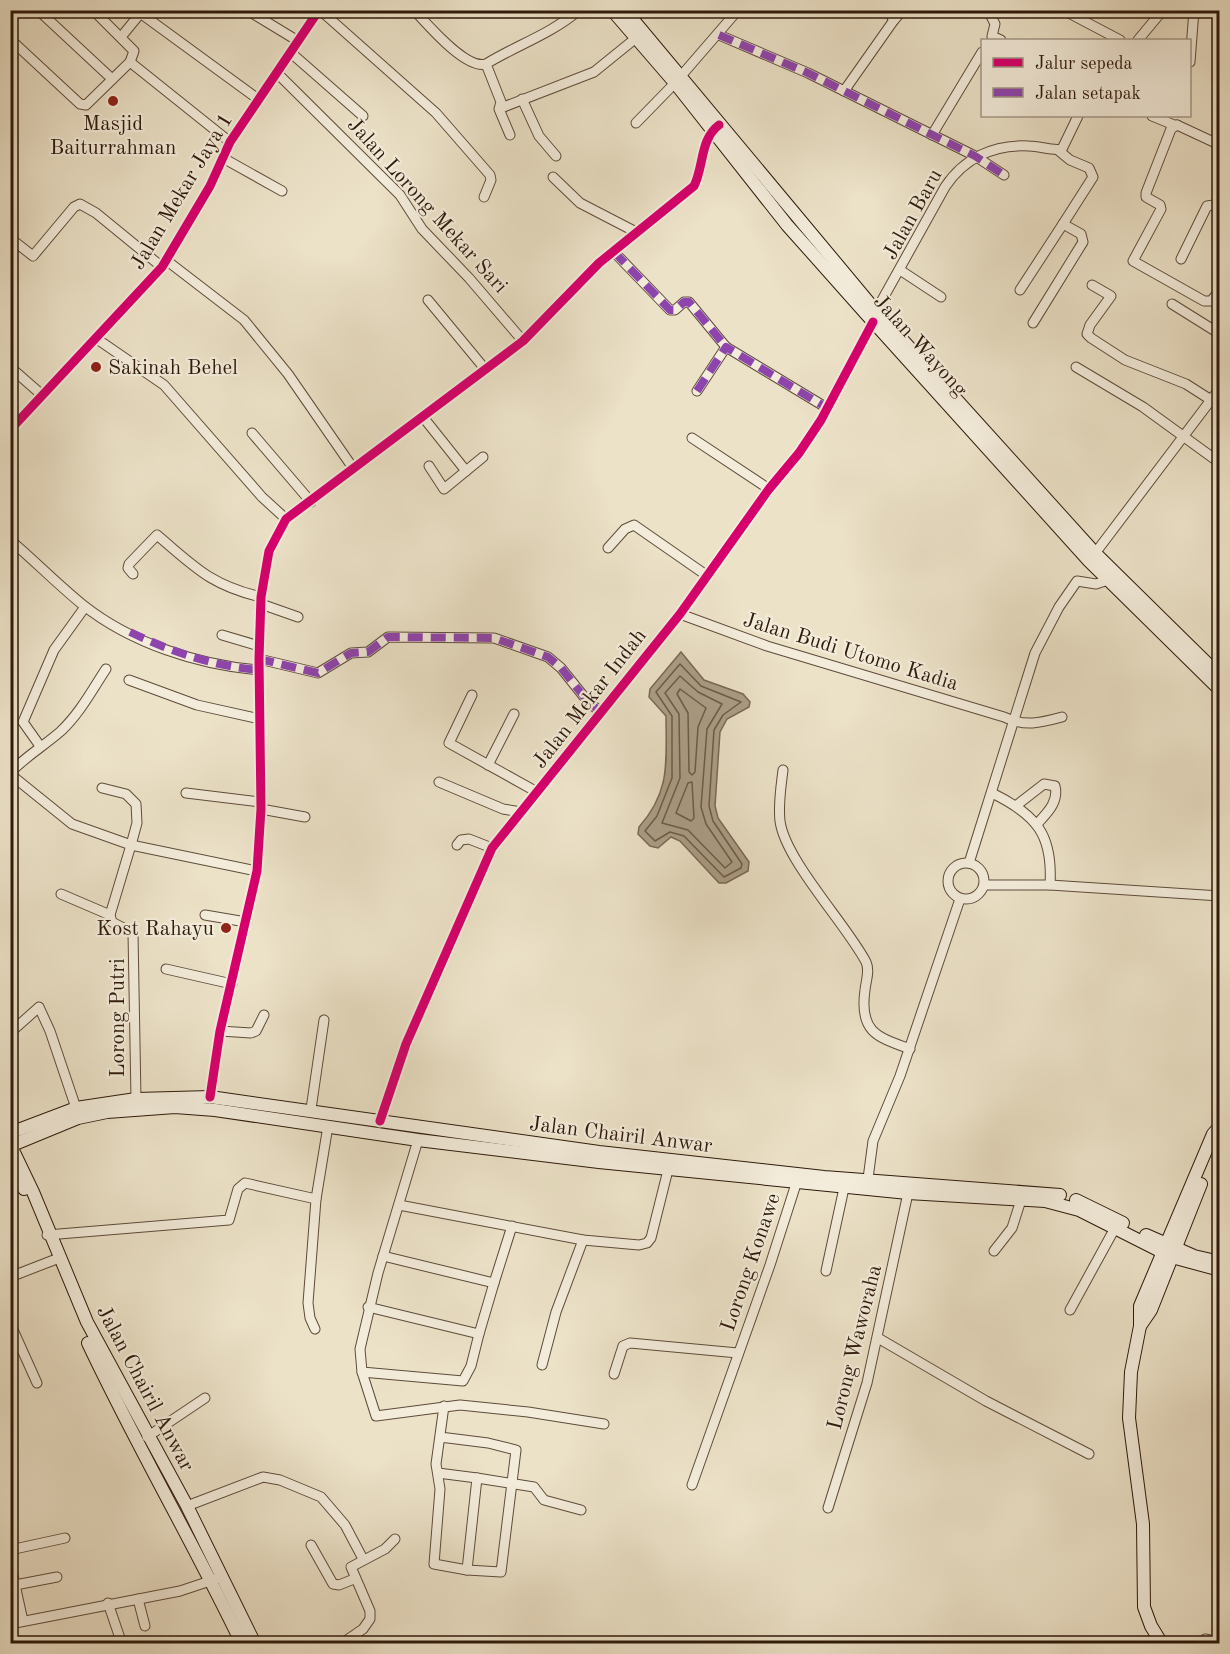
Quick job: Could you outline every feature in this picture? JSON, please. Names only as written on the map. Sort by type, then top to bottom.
[{"type":"main road","name":"Jalan Wayong","points":[[612,10],[630,24],[678,79],[792,220],[875,316],[1092,557],[1220,676]]},
{"type":"main road","name":"Jalan Wayong","points":[[625,10],[636,39],[678,79]]},
{"type":"main road","name":"Jalan Wayong","points":[[1092,557],[1108,580],[1220,690]]},
{"type":"main road","name":"Jalan Chairil Anwar","points":[[11,1142],[75,1108],[136,1099],[210,1097],[311,1110],[380,1121],[467,1140],[668,1170],[844,1188],[867,1184],[908,1193],[1021,1200],[1070,1206],[1115,1228],[1220,1270]]},
{"type":"main road","name":"Jalan Chairil Anwar","points":[[11,1142],[78,1118],[107,1112],[175,1107],[215,1110],[418,1140],[467,1140],[611,1154],[867,1184],[1044,1192],[1063,1196],[1106,1213],[1168,1250],[1220,1262]]},
{"type":"main road","points":[[1162,1644],[1151,1626],[1144,1607],[1143,1524],[1129,1418],[1131,1372],[1140,1326],[1151,1310],[1168,1250],[1216,1145],[1219,1126]]},
{"type":"main road","name":"Jalan Chairil Anwar","points":[[11,1142],[78,1321],[137,1443],[255,1644]]},
{"type":"main road","name":"Jalan Chairil Anwar","points":[[10,1165],[47,1235],[87,1322],[147,1437],[187,1506],[242,1644]]},
{"type":"street","points":[[38,10],[111,78]]},
{"type":"street","points":[[10,39],[83,105],[89,103],[111,78],[130,62],[134,51],[93,10]]},
{"type":"street","points":[[247,10],[298,41]]},
{"type":"street","points":[[320,10],[458,136],[490,175],[491,180],[484,196]]},
{"type":"street","name":"Jalan Mekar Jaya 1","points":[[10,430],[14,420],[97,339],[164,263],[210,186],[230,142],[320,10]]},
{"type":"street","points":[[414,10],[459,55],[477,65],[486,64],[515,46],[557,29],[579,10]]},
{"type":"street","points":[[636,123],[719,35],[738,10]]},
{"type":"street","points":[[887,10],[894,20]]},
{"type":"street","points":[[844,91],[903,10]]},
{"type":"street","points":[[1063,10],[1118,39]]},
{"type":"street","points":[[1139,39],[1163,10]]},
{"type":"street","points":[[1191,49],[1194,10]]},
{"type":"street","points":[[992,12],[995,24],[994,39]]},
{"type":"street","points":[[122,37],[138,15],[143,15],[258,99]]},
{"type":"street","points":[[719,35],[747,45],[844,91],[975,156],[1004,176]]},
{"type":"street","points":[[501,108],[594,72],[636,39]]},
{"type":"street","points":[[290,52],[363,116]]},
{"type":"street","points":[[932,135],[981,54]]},
{"type":"street","points":[[130,62],[230,142]]},
{"type":"street","points":[[486,64],[501,108],[499,109],[510,135]]},
{"type":"street","name":"Jalan Lorong Mekar Sari","points":[[276,72],[400,195],[422,229],[469,278],[523,341]]},
{"type":"street","points":[[522,99],[539,136],[556,156]]},
{"type":"street","points":[[1020,290],[1091,183],[1093,171],[1067,158],[1058,150],[1068,141],[1078,117]]},
{"type":"street","points":[[1156,117],[1177,122],[1220,145]]},
{"type":"street","points":[[1177,122],[1146,193],[1146,197],[1160,205],[1161,210],[1133,261],[1204,302],[1211,301],[1220,290]]},
{"type":"street","points":[[210,1097],[220,1031],[257,871],[261,806],[259,646],[261,600],[269,551],[286,519],[523,341],[599,263],[694,186],[716,128]]},
{"type":"street","name":"Jalan Baru","points":[[875,316],[952,176],[975,156],[1019,146],[1058,150]]},
{"type":"street","points":[[223,158],[282,191]]},
{"type":"street","points":[[553,177],[580,203],[636,232]]},
{"type":"street","points":[[10,238],[33,256],[74,207],[80,204],[96,213],[244,320],[288,374],[353,468]]},
{"type":"street","points":[[1181,259],[1207,206],[1220,204]]},
{"type":"street","points":[[1033,323],[1083,242],[1081,234],[1063,224]]},
{"type":"street","points":[[614,252],[670,310],[675,310],[684,302],[689,302],[726,347],[827,408]]},
{"type":"street","points":[[900,270],[941,297]]},
{"type":"street","points":[[1092,285],[1110,296],[1090,325],[1087,334],[1091,338],[1125,360],[1186,384],[1211,400]]},
{"type":"street","points":[[428,300],[485,369]]},
{"type":"street","points":[[1172,304],[1220,334]]},
{"type":"street","name":"Jalan Mekar Indah","points":[[380,1121],[406,1044],[492,848],[680,614],[769,489],[799,453],[827,408],[875,316]]},
{"type":"street","points":[[97,339],[164,385],[262,497],[286,519]]},
{"type":"street","points":[[697,391],[726,347]]},
{"type":"street","points":[[10,367],[42,395]]},
{"type":"street","points":[[1076,367],[1143,407],[1220,463]]},
{"type":"street","points":[[1092,557],[1219,390]]},
{"type":"street","points":[[423,417],[466,471]]},
{"type":"street","points":[[252,433],[310,502]]},
{"type":"street","points":[[692,438],[769,489]]},
{"type":"street","points":[[429,466],[444,489],[483,458]]},
{"type":"street","points":[[608,548],[624,529],[634,525],[706,575]]},
{"type":"street","points":[[133,574],[128,568],[129,564],[157,534],[206,577],[298,617]]},
{"type":"street","points":[[10,540],[85,607],[108,622],[174,652],[221,665],[259,670]]},
{"type":"street","points":[[969,863],[1035,653],[1059,607],[1077,580],[1096,584],[1108,580]]},
{"type":"street","points":[[40,746],[23,722],[25,714],[54,650],[85,607]]},
{"type":"street","name":"Jalan Budi Utomo Kadia","points":[[680,614],[767,646],[1021,724],[1035,724],[1062,717]]},
{"type":"street","points":[[222,636],[259,646]]},
{"type":"street","points":[[259,659],[318,673],[351,653],[368,652],[388,638],[494,638],[548,657],[561,668],[589,703],[600,711]]},
{"type":"street","points":[[106,669],[70,721],[24,758],[10,774],[72,825],[131,845],[257,871]]},
{"type":"street","points":[[129,680],[196,705],[260,719]]},
{"type":"street","points":[[472,695],[448,743],[537,792]]},
{"type":"street","points":[[488,765],[514,714]]},
{"type":"street","points":[[783,770],[780,822],[783,834],[794,857],[866,962],[868,971],[864,1002],[871,1031],[881,1039],[910,1049]]},
{"type":"street","points":[[439,782],[503,809],[521,812]]},
{"type":"street","points":[[1017,805],[1044,784],[1055,786],[1056,798],[1052,807],[1037,824]]},
{"type":"street","points":[[61,894],[110,915],[137,823],[136,804],[126,794],[102,788]]},
{"type":"street","points":[[992,793],[1017,805],[1037,824],[1050,849],[1050,885]]},
{"type":"street","points":[[186,794],[261,806],[305,816]]},
{"type":"street","points":[[457,845],[461,840],[467,839],[492,848]]},
{"type":"street","points":[[960,863],[969,863],[981,871],[984,885],[978,896],[966,900],[960,899],[949,890],[948,876],[952,868],[960,863]]},
{"type":"street","points":[[984,885],[1050,885],[1220,896]]},
{"type":"street","points":[[867,1184],[873,1141],[910,1049],[960,899]]},
{"type":"street","name":"Lorong Putri","points":[[110,915],[112,922],[134,933],[136,1099]]},
{"type":"street","points":[[205,915],[246,922]]},
{"type":"street","points":[[166,969],[232,984]]},
{"type":"street","points":[[12,1029],[39,1007],[50,1031],[75,1108]]},
{"type":"street","points":[[220,1031],[251,1034],[256,1031],[264,1015]]},
{"type":"street","points":[[311,1110],[324,1020]]},
{"type":"street","points":[[315,1329],[310,1318],[308,1303],[316,1199],[328,1126]]},
{"type":"street","points":[[418,1140],[368,1306],[360,1349],[362,1372],[376,1416],[444,1406],[528,1412],[604,1424]]},
{"type":"street","points":[[399,1205],[583,1240],[639,1245],[647,1243],[668,1170]]},
{"type":"street","points":[[47,1235],[229,1220],[238,1189],[245,1183],[316,1199]]},
{"type":"street","name":"Lorong Konawe","points":[[692,1485],[770,1265],[796,1184]]},
{"type":"street","points":[[826,1271],[844,1188]]},
{"type":"street","name":"Lorong Waworaha","points":[[828,1508],[858,1416],[878,1338],[908,1193]]},
{"type":"street","points":[[994,1251],[1012,1228],[1021,1200]]},
{"type":"street","points":[[362,1372],[464,1381],[471,1366],[512,1226]]},
{"type":"street","points":[[1070,1310],[1115,1228]]},
{"type":"street","points":[[542,1365],[556,1312],[583,1240]]},
{"type":"street","points":[[383,1256],[494,1283]]},
{"type":"street","points":[[10,1277],[54,1260]]},
{"type":"street","points":[[368,1306],[479,1334]]},
{"type":"street","points":[[10,1323],[37,1383]]},
{"type":"street","points":[[878,1338],[986,1401],[1089,1454]]},
{"type":"street","name":"Lorong Konawe","points":[[614,1374],[623,1346],[630,1342],[738,1353]]},
{"type":"street","points":[[147,1437],[205,1398]]},
{"type":"street","points":[[440,1437],[514,1448],[517,1452],[511,1482],[501,1572],[467,1570],[434,1564],[440,1489],[438,1473],[440,1437],[444,1406]]},
{"type":"street","points":[[438,1473],[534,1487],[548,1501],[581,1510]]},
{"type":"street","points":[[187,1506],[263,1477],[280,1480],[321,1497],[345,1525],[363,1559]]},
{"type":"street","points":[[467,1570],[477,1478]]},
{"type":"street","points":[[10,1550],[65,1538]]},
{"type":"street","points":[[341,1644],[363,1629],[370,1619],[370,1611],[354,1579],[351,1567],[385,1549],[394,1539]]},
{"type":"street","points":[[310,1545],[333,1584],[339,1585],[354,1579]]},
{"type":"street","points":[[10,1563],[13,1586],[23,1621]]},
{"type":"street","points":[[13,1586],[57,1578]]},
{"type":"street","points":[[10,1624],[180,1591],[218,1579]]},
{"type":"street","points":[[138,1599],[145,1626]]},
{"type":"street","points":[[108,1604],[123,1644]]},
{"type":"street","points":[[1205,1638],[1220,1642]]},
{"type":"water","points":[[681,652],[704,680],[743,694],[750,702],[749,707],[727,719],[720,732],[715,806],[718,818],[749,862],[748,871],[726,883],[719,883],[680,841],[671,837],[658,848],[650,846],[638,834],[639,827],[657,801],[662,788],[666,762],[666,716],[649,697],[650,689]]},
{"type":"marked path","points":[[719,35],[808,73],[975,156],[1004,175]]},
{"type":"marked path","points":[[614,252],[670,310],[675,310],[684,302],[689,302],[726,347]]},
{"type":"marked path","points":[[697,391],[726,347],[827,408]]},
{"type":"marked path","points":[[130,632],[193,657],[259,670]]},
{"type":"marked path","points":[[259,659],[318,673],[351,653],[368,652],[388,637],[494,638],[548,657],[561,668],[589,703],[600,711]]},
{"type":"cycle path","points":[[10,430],[162,267],[210,186],[230,142],[319,10]]},
{"type":"cycle path","points":[[210,1097],[220,1031],[257,871],[261,809],[259,659],[261,597],[269,551],[286,519],[523,341],[599,263],[694,186],[705,145],[719,125]]},
{"type":"cycle path","points":[[380,1121],[406,1044],[492,848],[680,614],[769,489],[799,453],[821,420],[873,322]]},
{"type":"place","name":"Masjid Baiturrahman","points":[[113,101]]},
{"type":"place","name":"Sakinah Behel","points":[[96,367]]},
{"type":"place","name":"Kost Rahayu","points":[[226,928]]}]
